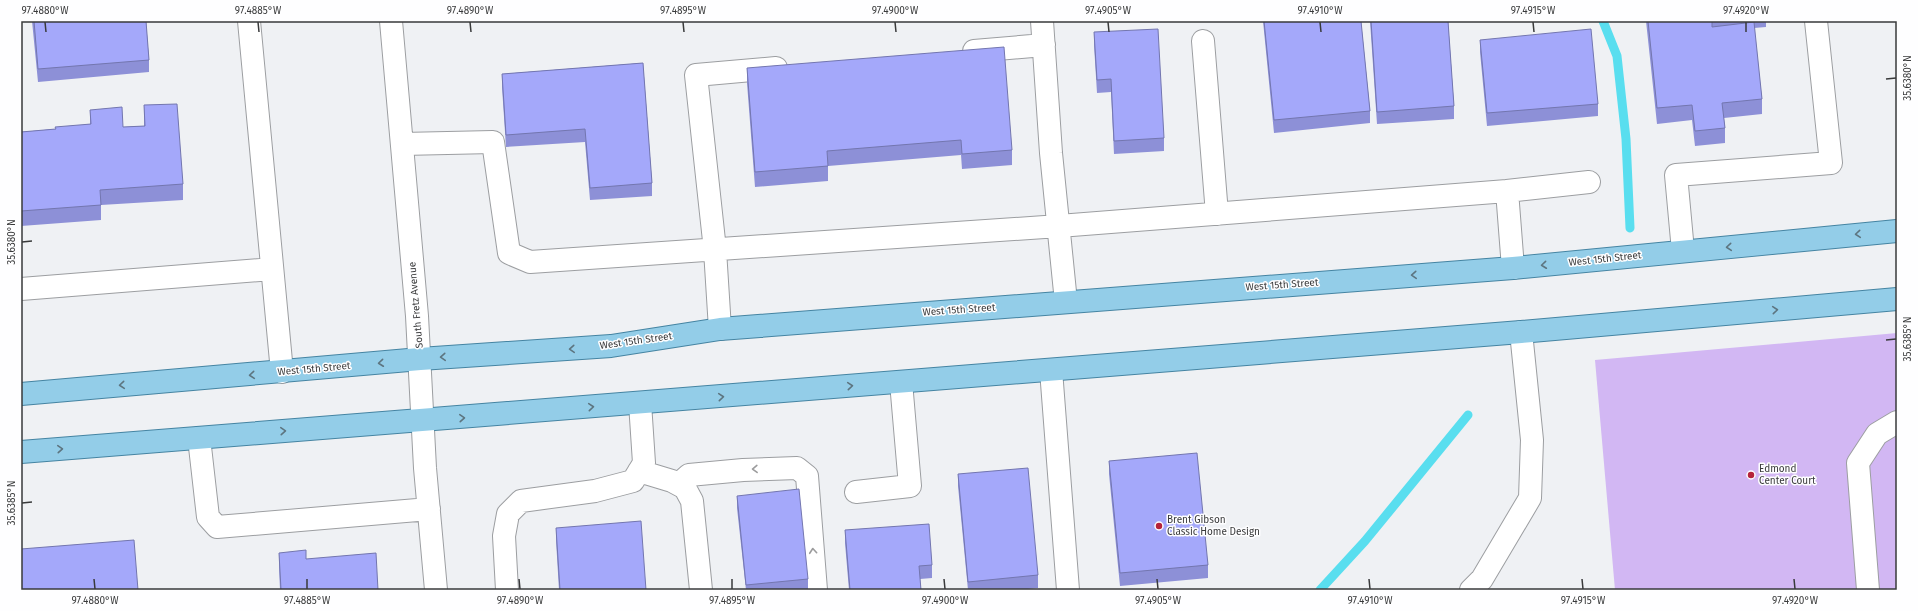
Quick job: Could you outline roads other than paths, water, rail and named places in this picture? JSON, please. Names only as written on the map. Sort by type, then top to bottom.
[{"type":"main road","name":"West 15th Street","points":[[21,394],[420,359],[611,346],[720,329],[1513,268],[1897,231]]},
{"type":"main road","points":[[21,452],[1521,332],[1897,299]]},
{"type":"street","points":[[249,21],[282,372]]},
{"type":"street","name":"South Fretz Avenue","points":[[391,21],[420,359],[429,509],[436,590]]},
{"type":"street","points":[[1042,21],[1066,302]]},
{"type":"street","points":[[1683,251],[1676,175],[1831,163],[1816,21]]},
{"type":"street","points":[[1203,41],[1217,214]]},
{"type":"street","points":[[957,52],[1044,45]]},
{"type":"street","points":[[720,329],[715,250],[696,74],[799,66]]},
{"type":"street","points":[[402,144],[493,142],[509,253],[530,262],[1059,226],[1507,191],[1589,182]]},
{"type":"street","points":[[1507,191],[1513,268]]},
{"type":"street","points":[[21,289],[272,269]]},
{"type":"street","points":[[1471,590],[1482,578],[1530,498],[1532,440],[1521,332]]},
{"type":"street","points":[[1051,370],[1068,590]]},
{"type":"street","points":[[856,492],[910,486],[900,382]]},
{"type":"street","points":[[507,590],[504,536],[508,514],[521,501],[595,491],[633,481],[644,463],[640,403]]},
{"type":"street","points":[[1868,590],[1858,463],[1877,434],[1897,422]]},
{"type":"street","points":[[199,438],[208,517],[217,527],[429,509]]},
{"type":"street","points":[[679,484],[689,475],[743,470],[797,468],[807,476],[816,590]]},
{"type":"street","points":[[639,471],[679,484],[685,488],[692,501],[700,590]]},
{"type":"waterway","points":[[1603,21],[1617,56],[1626,139],[1630,228]]},
{"type":"waterway","points":[[1320,590],[1365,541],[1468,415]]},
{"type":"place","name":"Edmond Center Court","points":[[1751,475]]},
{"type":"place","name":"Brent Gibson Classic Home Design","points":[[1159,526]]}]
